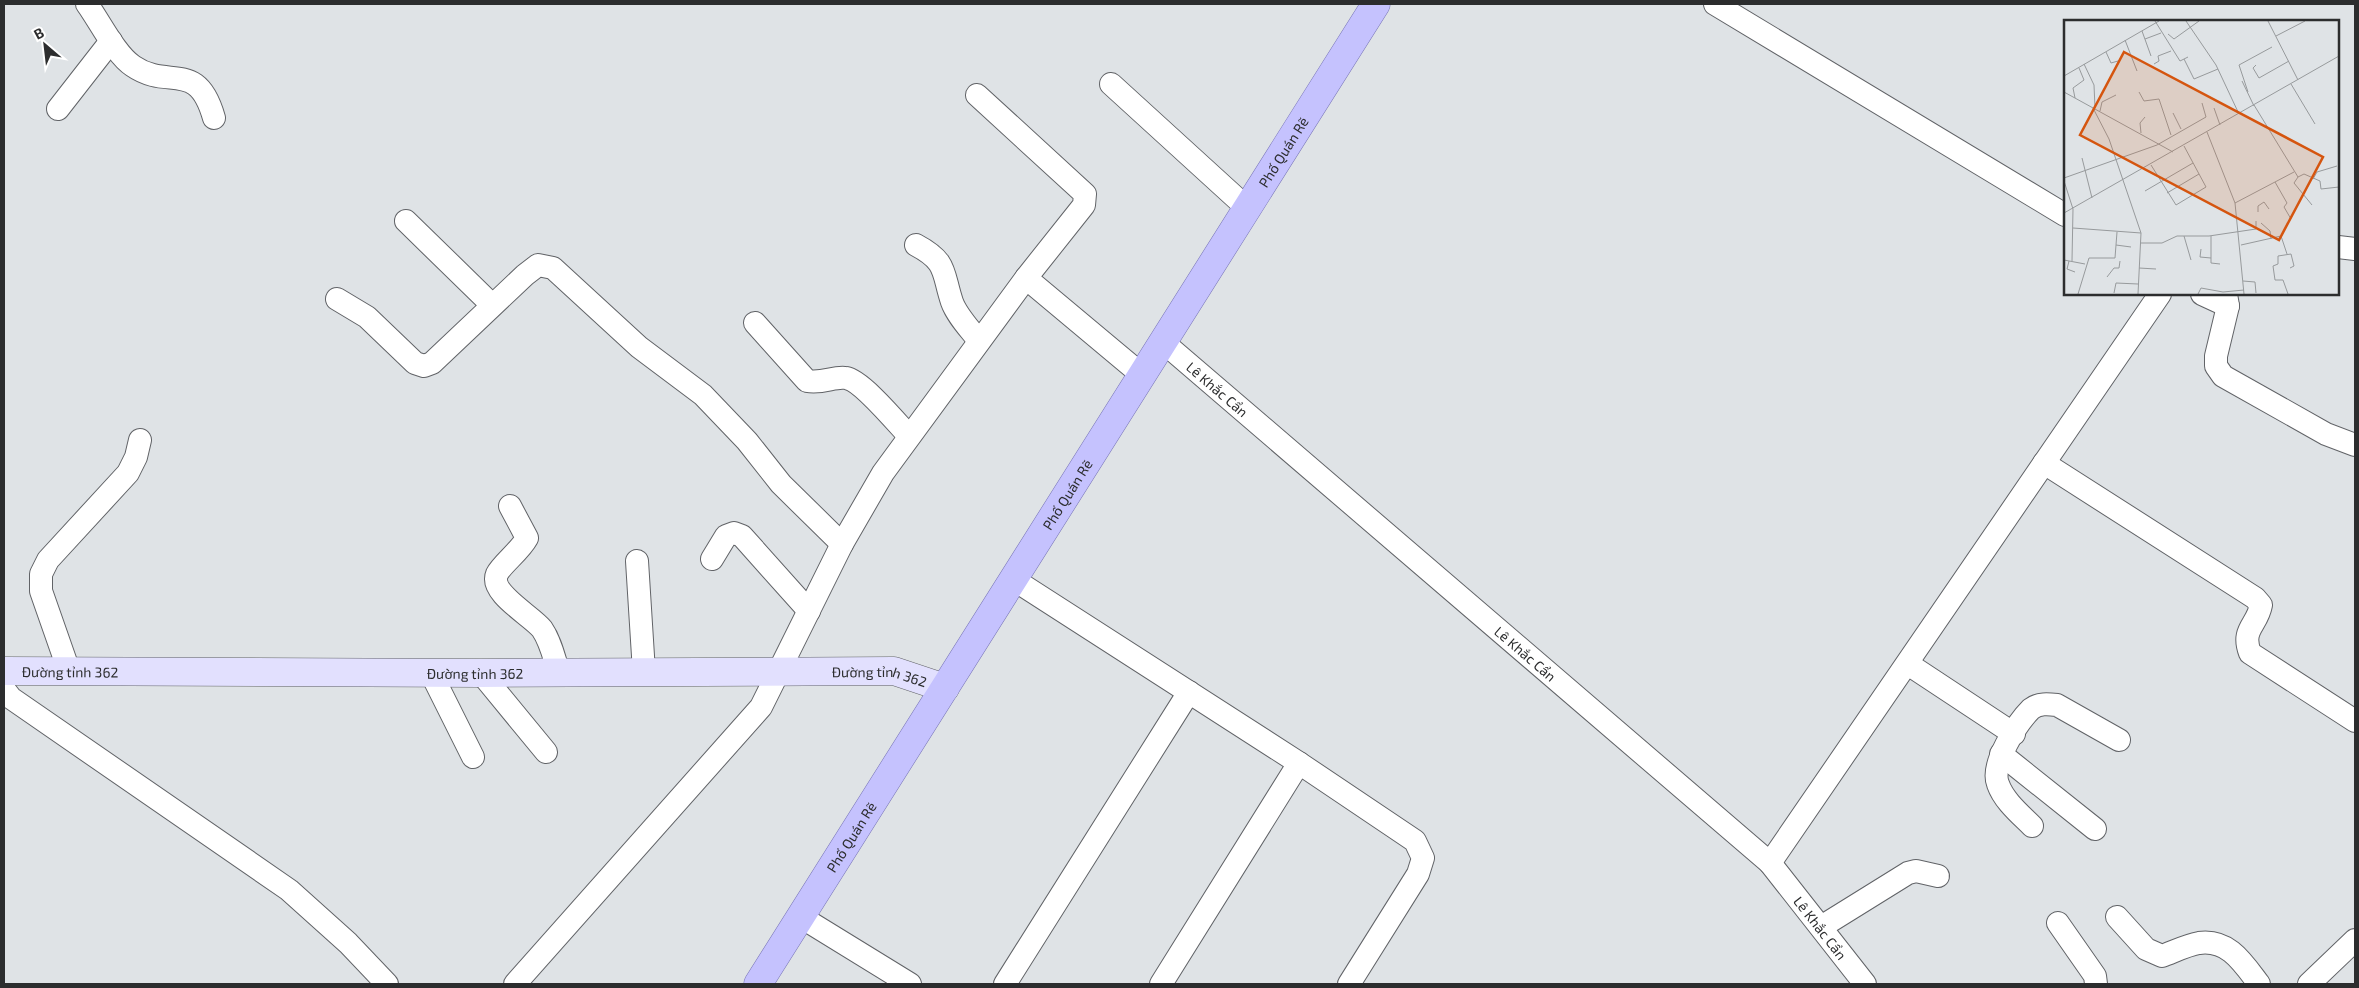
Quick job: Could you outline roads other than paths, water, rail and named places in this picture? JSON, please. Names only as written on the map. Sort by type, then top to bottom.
[{"type":"main road","name":"Phố Quán Rẽ","points":[[758,984],[1247,208],[1371,6]]},
{"type":"main road","name":"Đường tỉnh 362","points":[[4,671],[481,674],[894,671],[945,688]]},
{"type":"street","points":[[87,4],[103,25],[111,41],[133,66],[156,76],[183,78],[198,86],[209,100],[214,118]]},
{"type":"street","points":[[1715,4],[2064,214]]},
{"type":"street","points":[[58,109],[111,41]]},
{"type":"street","points":[[1111,84],[1247,208]]},
{"type":"street","points":[[515,984],[761,707],[842,544],[883,473],[1026,278],[1080,211],[1085,194],[978,95]]},
{"type":"street","points":[[406,221],[492,305]]},
{"type":"street","points":[[916,245],[931,253],[942,266],[952,303],[979,342]]},
{"type":"street","points":[[2339,247],[2355,248]]},
{"type":"street","points":[[337,299],[367,317],[415,363],[424,366],[432,362],[492,305],[538,265],[553,268],[639,347],[703,395],[747,441],[781,484],[842,544]]},
{"type":"street","points":[[1026,278],[1142,375]]},
{"type":"street","points":[[1770,863],[2159,295]]},
{"type":"street","points":[[2206,295],[2227,300],[2216,356],[2216,366],[2223,376],[2326,434],[2355,445]]},
{"type":"street","points":[[755,323],[807,381],[818,383],[845,377],[857,382],[910,436]]},
{"type":"street","name":"Lê Khắc Cẩn","points":[[1163,342],[1770,863],[1865,984]]},
{"type":"street","points":[[69,671],[41,591],[41,574],[48,560],[128,473],[136,458],[140,440]]},
{"type":"street","points":[[2044,463],[2256,598],[2261,605],[2259,613],[2247,633],[2246,642],[2250,653],[2355,721]]},
{"type":"street","points":[[510,506],[527,538],[522,548],[497,574],[496,582],[501,592],[541,628],[548,640],[559,673]]},
{"type":"street","points":[[712,559],[726,536],[734,533],[742,536],[809,611]]},
{"type":"street","points":[[637,561],[644,672]]},
{"type":"street","points":[[1013,579],[1300,764],[1415,841],[1423,858],[1418,874],[1349,984]]},
{"type":"street","points":[[1908,664],[2014,734]]},
{"type":"street","points":[[431,673],[473,757]]},
{"type":"street","points":[[481,674],[546,752]]},
{"type":"street","points":[[4,689],[12,698],[290,890],[348,943],[387,984]]},
{"type":"street","points":[[1005,984],[1189,692]]},
{"type":"street","points":[[2032,826],[2007,800],[1997,784],[1996,770],[2001,754],[2032,709],[2045,703],[2057,705],[2119,740]]},
{"type":"street","points":[[2001,754],[2095,829]]},
{"type":"street","points":[[1161,984],[1300,764]]},
{"type":"street","points":[[1820,927],[1908,873],[1916,871],[1938,876]]},
{"type":"street","points":[[800,917],[910,984]]},
{"type":"street","points":[[2117,917],[2146,949],[2162,956],[2198,943],[2218,944],[2233,951],[2260,984]]},
{"type":"street","points":[[2058,923],[2095,976],[2096,984]]},
{"type":"street","points":[[2309,984],[2355,940]]}]
